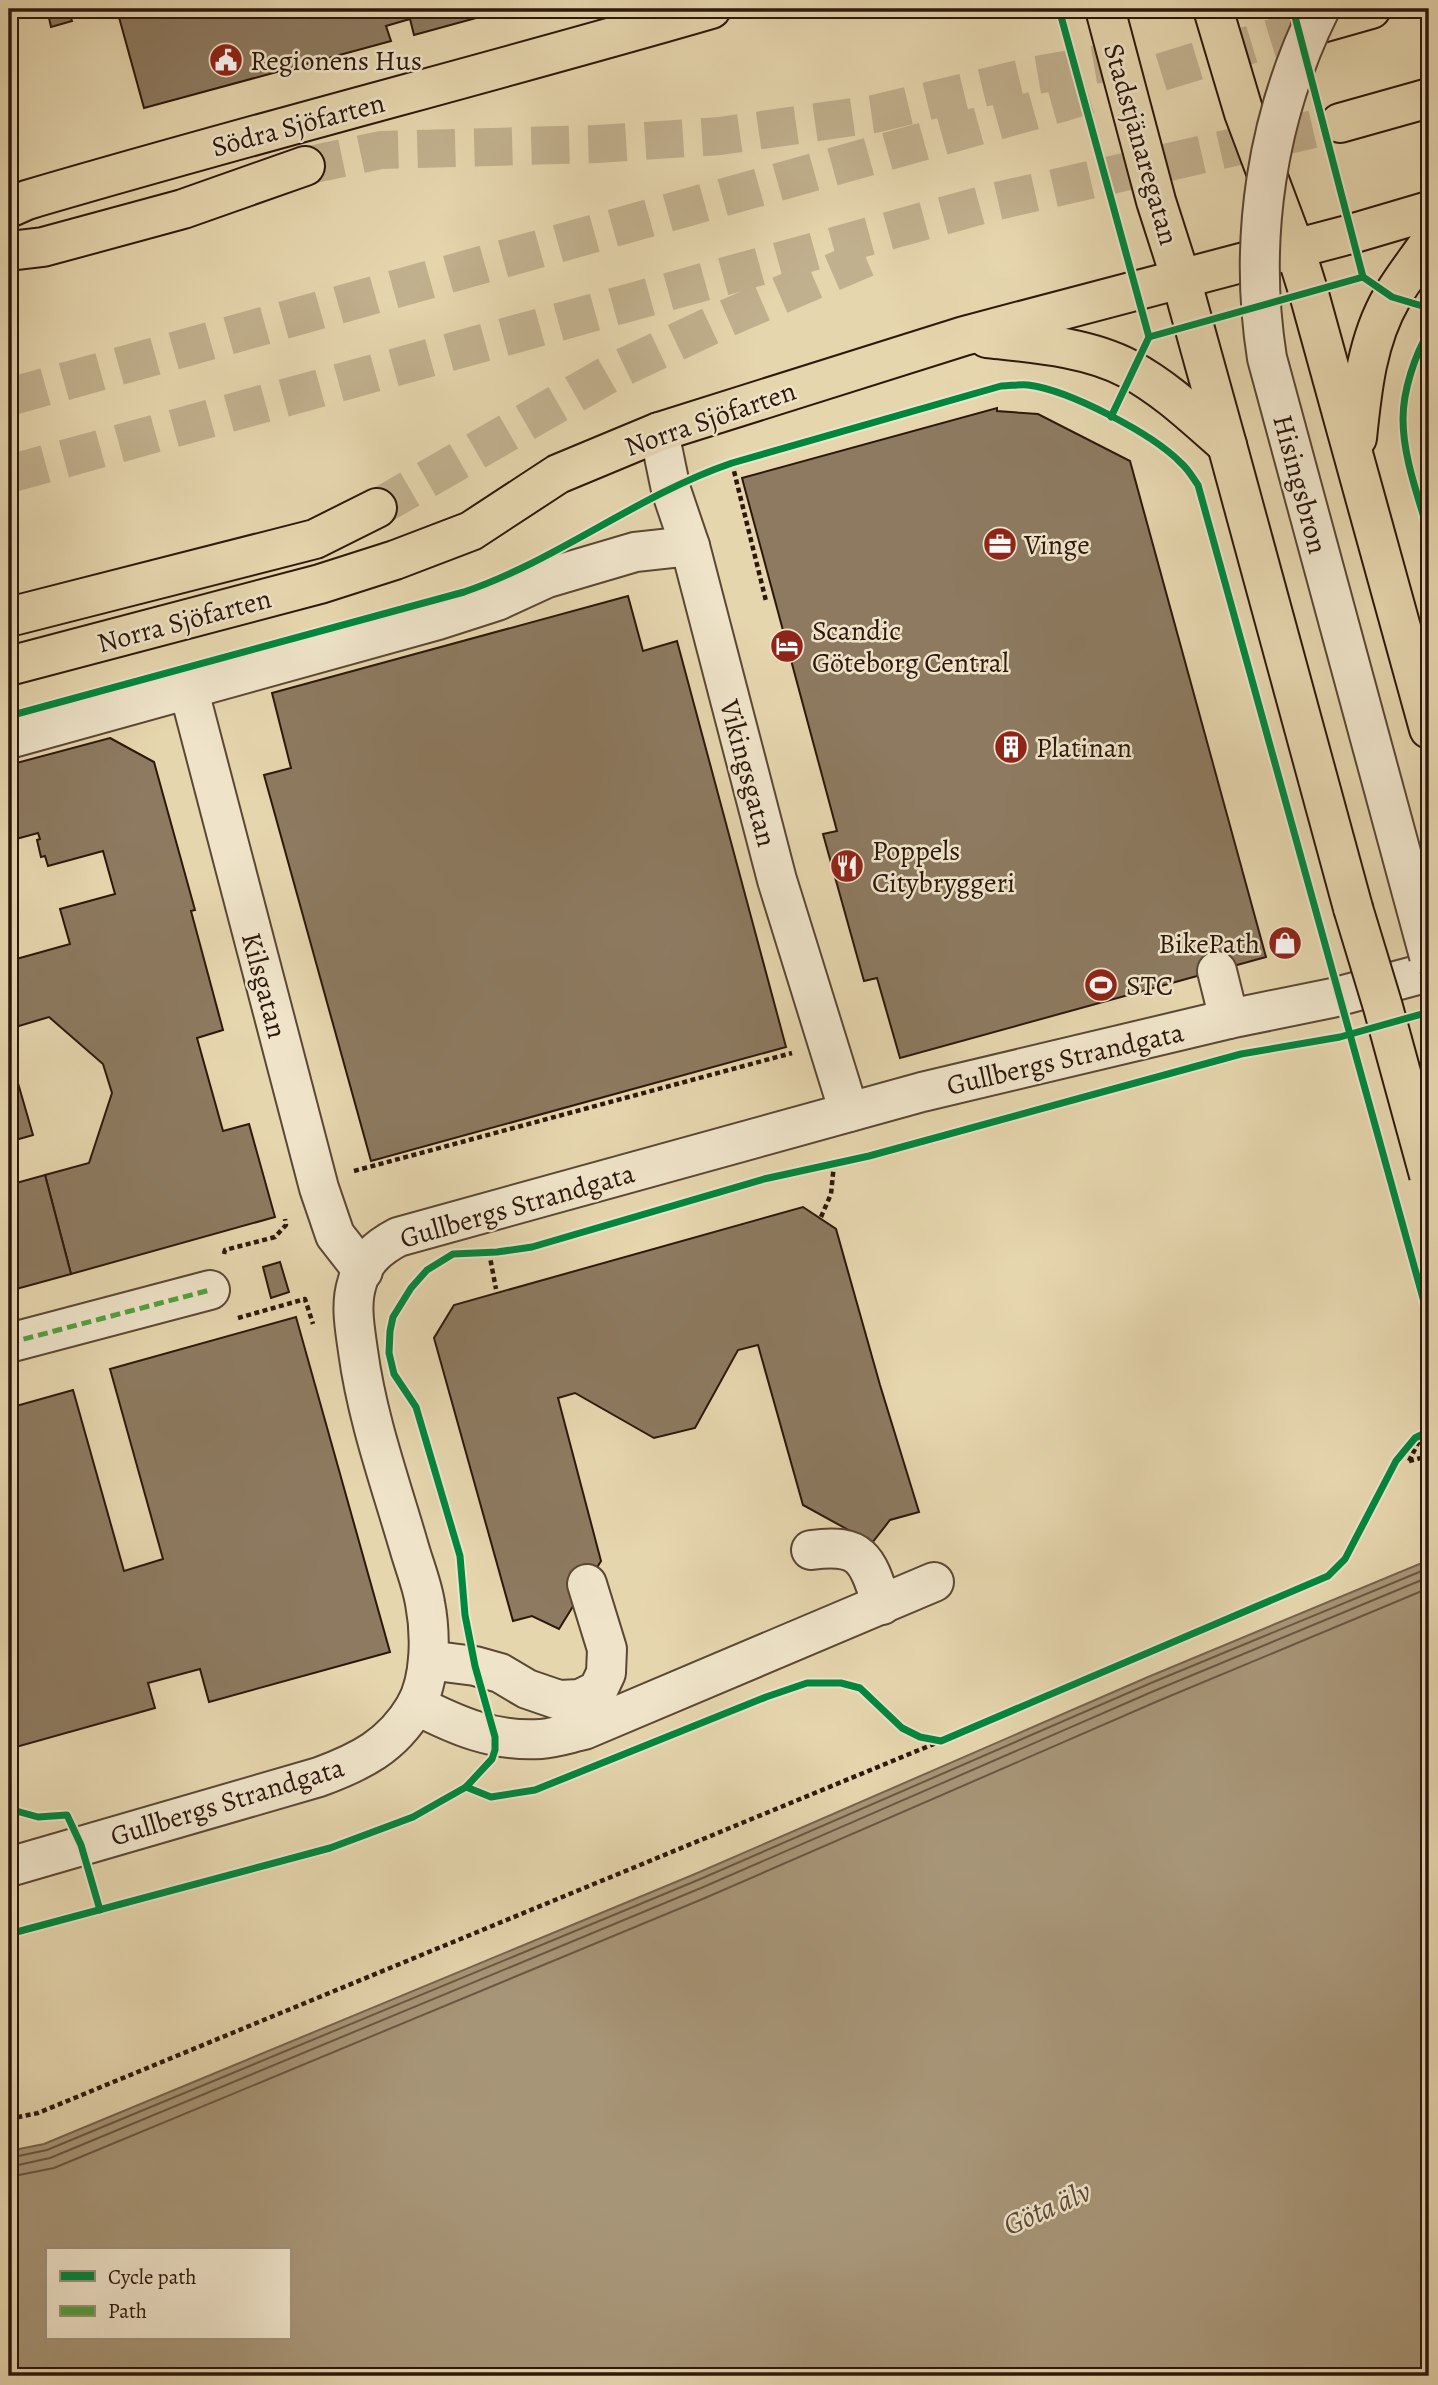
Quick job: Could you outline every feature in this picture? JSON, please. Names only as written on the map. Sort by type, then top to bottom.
[{"type":"main road","name":"Södra Sjöfarten","points":[[9,208],[27,200],[154,162],[471,78],[710,9]]},
{"type":"main road","name":"Stadstjänaregatan","points":[[1104,9],[1156,201],[1181,279]]},
{"type":"main road","points":[[1213,9],[1244,113],[1295,249]]},
{"type":"main road","points":[[1316,17],[1371,9]]},
{"type":"main road","points":[[1340,123],[1429,98]]},
{"type":"main road","points":[[9,250],[43,247],[183,209],[305,166]]},
{"type":"main road","name":"Norra Sjöfarten","points":[[9,666],[320,584],[395,560],[471,531],[558,474],[659,432],[964,335],[1295,249],[1429,211]]},
{"type":"main road","name":"Hisingsbron","points":[[1355,457],[1364,376],[1376,330],[1392,297],[1429,243]]},
{"type":"main road","name":"Hisingsbron","points":[[1295,249],[1429,729]]},
{"type":"main road","points":[[1181,279],[1429,1175]]},
{"type":"main road","points":[[964,335],[1058,346],[1126,367],[1182,405],[1227,444]]},
{"type":"main road","points":[[9,617],[315,539],[377,508]]},
{"type":"street","name":"Hisingsbron","points":[[1316,17],[1277,120],[1270,153],[1263,209],[1260,281],[1262,321],[1271,372],[1429,956]]},
{"type":"street","name":"Vikingsgatan","points":[[659,432],[671,489],[690,546],[777,880],[849,1112]]},
{"type":"street","points":[[9,739],[438,620],[498,601],[547,578],[635,552],[690,546]]},
{"type":"street","name":"Kilsgatan","points":[[189,691],[319,1188],[335,1235],[363,1271]]},
{"type":"street","points":[[1217,971],[1229,1019]]},
{"type":"street","name":"Gullbergs Strandgata","points":[[9,1867],[319,1777],[351,1765],[381,1748],[401,1727],[416,1705],[427,1674],[425,1603],[369,1407],[359,1364],[354,1324],[357,1280],[378,1248],[398,1237],[922,1092],[1229,1019],[1332,998],[1429,972]]},
{"type":"street","points":[[9,1343],[210,1290]]},
{"type":"street","points":[[811,1550],[836,1546],[857,1553],[871,1571],[882,1605]]},
{"type":"street","points":[[416,1705],[451,1723],[495,1737],[542,1739],[584,1730],[934,1582]]},
{"type":"street","points":[[428,1660],[475,1666],[559,1700],[580,1699],[598,1690],[606,1673],[607,1649],[587,1584]]},
{"type":"path","points":[[732,463],[766,601]]},
{"type":"path","points":[[316,1333],[305,1299],[236,1319],[210,1290],[225,1250],[275,1237],[286,1225],[283,1205],[360,1169],[794,1053],[793,1044]]},
{"type":"path","points":[[821,1217],[831,1194],[834,1164]]},
{"type":"path","points":[[489,1252],[496,1289]]},
{"type":"path","points":[[1429,1434],[1421,1437],[1409,1461],[1429,1456]]},
{"type":"path","points":[[9,2119],[38,2113],[941,1741]]},
{"type":"water","name":"Göta älv","points":[[1429,1560],[1429,2376],[9,2376],[9,2151],[44,2144],[695,1874],[1148,1677]]},
{"type":"building","points":[[47,9],[68,9],[72,21],[51,27]]},
{"type":"building","name":"Regionens Hus","points":[[509,9],[414,35],[410,19],[386,26],[391,41],[144,108],[117,10]]},
{"type":"building","name":"Platinan","points":[[997,408],[997,411],[1038,414],[1130,461],[1266,957],[900,1058],[877,978],[864,981],[823,834],[837,831],[742,478]]},
{"type":"building","points":[[628,596],[643,651],[677,641],[786,1047],[371,1161],[264,775],[291,768],[272,693]]},
{"type":"building","points":[[110,738],[154,762],[195,910],[191,911],[223,1030],[197,1038],[223,1131],[249,1124],[275,1217],[71,1274],[45,1175],[89,1163],[112,1093],[103,1064],[49,1017],[9,1029],[9,961],[70,944],[60,909],[115,894],[103,851],[48,866],[45,856],[41,857],[38,833],[9,841],[9,765]]},
{"type":"building","points":[[9,1052],[33,1135],[9,1142]]},
{"type":"building","points":[[45,1175],[71,1274],[9,1291],[9,1185]]},
{"type":"building","points":[[803,1207],[836,1229],[919,1512],[890,1520],[872,1543],[803,1505],[758,1345],[738,1350],[695,1428],[654,1438],[575,1393],[558,1398],[601,1561],[559,1629],[532,1616],[513,1621],[434,1338],[454,1305]]},
{"type":"building","points":[[280,1262],[289,1292],[271,1298],[263,1267]]},
{"type":"building","points":[[296,1317],[390,1652],[209,1702],[200,1669],[148,1683],[155,1708],[9,1749],[9,1408],[73,1390],[124,1571],[163,1559],[110,1369]]},
{"type":"tunnel","points":[[9,397],[1061,103],[1311,26]]},
{"type":"tunnel","points":[[305,166],[381,150],[597,144],[720,136],[874,114],[1036,75],[1140,57]]},
{"type":"tunnel","points":[[9,474],[993,202],[1340,123]]},
{"type":"tunnel","points":[[377,508],[611,373],[725,319],[866,258]]},
{"type":"tram line","points":[[1307,9],[1278,74],[1256,153],[1247,258],[1255,365],[1429,1003]]},
{"type":"tram line","points":[[1333,9],[1300,91],[1281,175],[1274,262],[1280,350],[1429,910]]},
{"type":"marked path","points":[[9,1343],[210,1290]]},
{"type":"cycle path","points":[[1059,9],[1149,337],[1111,417]]},
{"type":"cycle path","points":[[1293,9],[1363,277]]},
{"type":"cycle path","points":[[1149,337],[1363,277],[1392,297],[1429,308]]},
{"type":"cycle path","points":[[1429,331],[1411,373],[1403,419],[1409,463],[1429,535]]},
{"type":"cycle path","points":[[9,716],[464,592],[499,579],[664,492],[732,463],[1001,386],[1025,385],[1045,389],[1087,404],[1151,439],[1186,468],[1198,485],[1429,1320]]},
{"type":"cycle path","points":[[9,1934],[330,1848],[413,1817],[466,1787],[492,1759],[495,1737],[475,1666],[465,1615],[460,1556],[416,1407],[394,1374],[389,1353],[393,1317],[411,1288],[427,1270],[453,1254],[532,1247],[764,1179],[869,1156],[1241,1054],[1340,1037],[1429,1012]]},
{"type":"cycle path","points":[[466,1787],[491,1797],[535,1790],[807,1683],[841,1683],[860,1688],[902,1728],[920,1737],[941,1741],[1328,1576],[1345,1559],[1396,1461],[1415,1438],[1429,1431]]},
{"type":"cycle path","points":[[9,1809],[38,1817],[67,1815],[81,1845],[100,1910]]},
{"type":"place","name":"Regionens Hus","points":[[226,60]]},
{"type":"place","name":"Vinge","points":[[1000,544]]},
{"type":"place","name":"Scandic Göteborg Central","points":[[787,646]]},
{"type":"place","name":"Platinan","points":[[1011,747]]},
{"type":"place","name":"Poppels Citybryggeri","points":[[847,866]]},
{"type":"place","name":"BikePath","points":[[1285,943]]},
{"type":"place","name":"STC","points":[[1101,985]]}]
